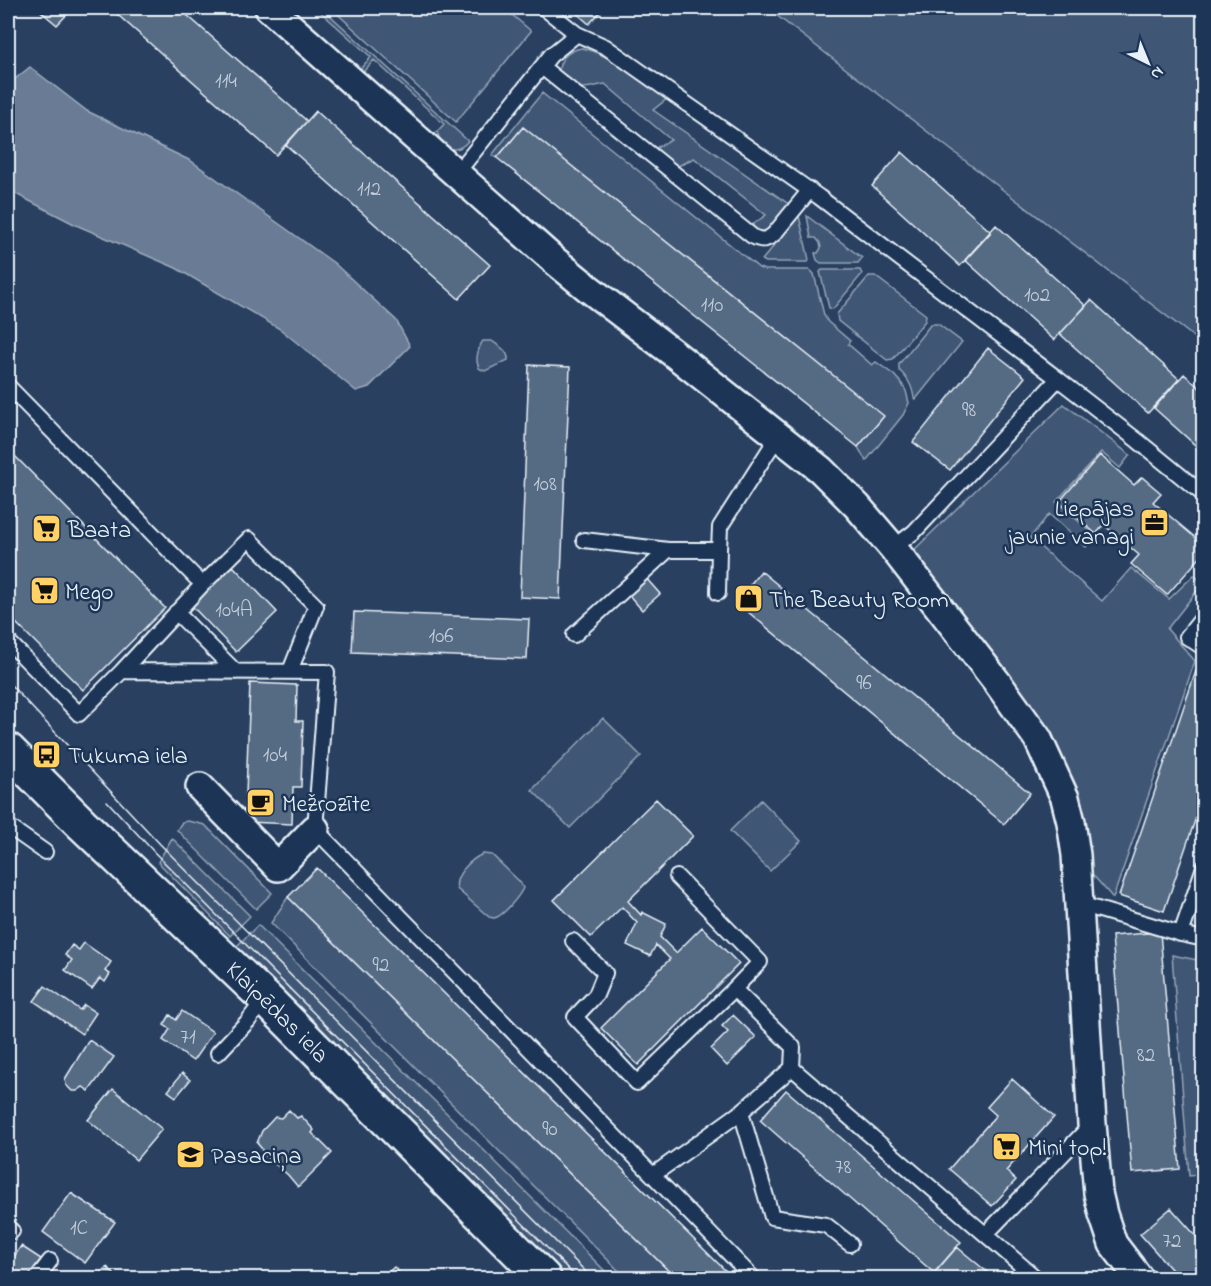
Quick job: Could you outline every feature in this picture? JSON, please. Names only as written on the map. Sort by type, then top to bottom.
[{"type":"main road","name":"Klaipēdas iela","points":[[8,750],[82,824],[265,998],[544,1278]]},
{"type":"street","points":[[269,8],[555,261],[821,470],[893,548],[997,682],[1038,739],[1065,798],[1076,855],[1098,1193],[1113,1244],[1139,1278]]},
{"type":"street","points":[[200,787],[278,867],[315,829]]},
{"type":"lane","points":[[544,8],[577,33],[606,47],[870,234],[1138,441],[1203,495]]},
{"type":"lane","points":[[457,173],[551,55],[577,33]]},
{"type":"lane","points":[[542,67],[752,236],[760,240],[768,240],[810,190]]},
{"type":"lane","points":[[893,548],[914,532],[1058,379]]},
{"type":"lane","points":[[8,386],[196,578]]},
{"type":"lane","points":[[718,593],[720,527],[778,436]]},
{"type":"lane","points":[[8,641],[79,714],[249,538],[316,606],[290,671]]},
{"type":"lane","points":[[584,540],[668,550],[719,550]]},
{"type":"lane","points":[[574,635],[668,550]]},
{"type":"lane","points":[[176,612],[236,672]]},
{"type":"lane","points":[[1203,616],[1187,637],[1203,648]]},
{"type":"lane","points":[[122,671],[327,672],[315,829],[753,1278]]},
{"type":"lane","points":[[8,826],[45,852]]},
{"type":"lane","points":[[1180,933],[1203,867]]},
{"type":"lane","points":[[573,941],[605,973],[596,995],[575,1017],[637,1083],[760,962],[677,877]]},
{"type":"lane","points":[[1080,904],[1203,939]]},
{"type":"lane","points":[[653,1175],[741,1112],[792,1068],[793,1047],[734,989]]},
{"type":"lane","points":[[218,1053],[248,1021],[265,998]]},
{"type":"lane","points":[[792,1068],[1036,1278]]},
{"type":"lane","points":[[741,1112],[772,1217],[826,1225],[850,1244]]},
{"type":"lane","points":[[986,1234],[1092,1124]]},
{"type":"lane","points":[[37,1278],[50,1261]]},
{"type":"shaded area","points":[[316,8],[322,8],[468,141],[463,146],[454,149],[446,146],[437,132],[444,124],[374,60],[363,72],[360,69],[371,57]]},
{"type":"shaded area","points":[[331,8],[504,8],[531,31],[456,122]]},
{"type":"shaded area","points":[[767,8],[1203,8],[1203,344]]},
{"type":"shaded area","points":[[582,48],[615,62],[668,98],[653,110],[790,205],[778,223],[763,233],[758,231],[752,225],[766,215],[694,158],[676,167],[654,149],[671,140],[605,84],[580,88],[559,73],[562,59]]},
{"type":"shaded area","points":[[30,67],[87,111],[191,161],[334,263],[396,320],[410,346],[369,387],[356,391],[280,329],[176,268],[76,225],[18,195],[8,187],[8,111],[13,104],[10,83]]},
{"type":"shaded area","points":[[542,93],[759,268],[810,270],[814,274],[824,315],[828,322],[872,365],[876,362],[894,375],[906,391],[909,403],[903,415],[866,461],[858,447],[883,416],[523,127],[497,158],[492,155]]},
{"type":"shaded area","points":[[799,216],[808,262],[766,262],[762,260]]},
{"type":"shaded area","points":[[807,216],[862,258],[858,263],[821,263],[817,260],[815,253],[818,253],[821,248],[820,243],[816,238],[811,238]]},
{"type":"shaded area","points":[[822,270],[860,270],[862,274],[833,309],[829,308],[820,272]]},
{"type":"shaded area","points":[[869,276],[875,276],[926,315],[925,321],[893,359],[887,360],[838,321],[837,314]]},
{"type":"shaded area","points":[[931,324],[938,324],[962,342],[916,399],[909,382],[899,370],[899,364]]},
{"type":"shaded area","points":[[483,341],[492,341],[500,347],[507,354],[508,360],[485,371],[480,369],[477,356]]},
{"type":"shaded area","points":[[1064,404],[1130,455],[1120,468],[1101,452],[1056,502],[1096,536],[1086,547],[1049,514],[1030,538],[1102,601],[1131,568],[1169,599],[1194,575],[1203,583],[1167,629],[1195,661],[1113,898],[1084,865],[1078,803],[1048,729],[914,550]]},
{"type":"shaded area","points":[[603,718],[641,756],[570,828],[532,790]]},
{"type":"shaded area","points":[[761,800],[801,841],[770,871],[730,831]]},
{"type":"shaded area","points":[[182,822],[205,825],[272,893],[256,909],[177,830]]},
{"type":"shaded area","points":[[172,838],[250,916],[230,936],[158,862]]},
{"type":"shaded area","points":[[483,854],[492,855],[520,882],[523,888],[506,910],[494,918],[489,917],[457,889],[456,884],[464,868]]},
{"type":"shaded area","points":[[288,897],[676,1278],[626,1278],[271,923]]},
{"type":"shaded area","points":[[258,925],[612,1278],[565,1278],[235,948]]},
{"type":"shaded area","points":[[1172,955],[1203,961],[1203,1174],[1189,1176]]},
{"type":"building","points":[[37,8],[73,8],[57,25]]},
{"type":"building","points":[[110,8],[179,8],[307,121],[276,155]]},
{"type":"building","points":[[571,8],[604,8],[589,24]]},
{"type":"building","points":[[316,111],[490,265],[459,299],[286,145]]},
{"type":"building","points":[[523,127],[884,416],[858,447],[497,158]]},
{"type":"building","points":[[902,152],[991,232],[960,266],[872,186]]},
{"type":"building","points":[[996,225],[1086,306],[1054,340],[965,260]]},
{"type":"building","points":[[1091,300],[1179,379],[1148,413],[1060,334]]},
{"type":"building","points":[[988,348],[1025,377],[950,470],[913,442]]},
{"type":"building","points":[[529,365],[570,367],[560,599],[520,597]]},
{"type":"building","points":[[1184,374],[1204,392],[1204,453],[1154,408]]},
{"type":"building","name":"Baata","points":[[8,449],[165,608],[83,690],[8,615]]},
{"type":"building","points":[[1100,455],[1134,485],[1142,477],[1161,493],[1153,502],[1204,545],[1204,553],[1167,595],[1131,564],[1139,555],[1104,525],[1096,534],[1059,502]]},
{"type":"building","points":[[233,566],[277,612],[236,652],[191,605]]},
{"type":"building","points":[[761,571],[1030,793],[1004,824],[736,602]]},
{"type":"building","points":[[645,577],[660,594],[642,610],[627,593]]},
{"type":"building","points":[[354,612],[529,619],[527,659],[352,652]]},
{"type":"building","points":[[1196,671],[1204,673],[1204,794],[1164,911],[1119,896]]},
{"type":"building","points":[[250,683],[297,685],[296,721],[303,721],[301,787],[293,787],[292,824],[245,822]]},
{"type":"building","points":[[656,799],[693,836],[628,901],[641,915],[642,912],[666,924],[660,937],[676,953],[702,927],[739,964],[638,1065],[601,1028],[670,959],[656,945],[650,956],[627,945],[637,923],[622,907],[591,937],[554,900]]},
{"type":"building","points":[[317,868],[733,1278],[676,1278],[288,897]]},
{"type":"building","points":[[1160,932],[1180,1169],[1132,1173],[1112,936]]},
{"type":"building","points":[[84,943],[111,962],[105,971],[110,974],[105,982],[100,978],[92,989],[65,970],[72,960],[65,955],[72,945],[79,950]]},
{"type":"building","points":[[45,986],[80,1010],[84,1005],[96,1013],[82,1034],[34,1001]]},
{"type":"building","points":[[182,1011],[213,1032],[193,1061],[163,1040],[170,1029],[164,1025],[170,1015],[176,1020]]},
{"type":"building","points":[[733,1015],[756,1037],[727,1066],[711,1049],[728,1032],[722,1026]]},
{"type":"building","points":[[89,1040],[114,1057],[89,1091],[83,1087],[72,1091],[66,1085],[65,1079]]},
{"type":"building","points":[[182,1073],[190,1080],[176,1097],[168,1091]]},
{"type":"building","points":[[1012,1079],[1054,1117],[1006,1171],[1016,1180],[992,1206],[949,1169],[996,1115],[987,1107]]},
{"type":"building","points":[[113,1089],[162,1129],[136,1160],[88,1120]]},
{"type":"building","points":[[786,1090],[961,1242],[934,1273],[760,1120]]},
{"type":"building","points":[[289,1110],[297,1118],[301,1116],[314,1130],[312,1133],[332,1153],[298,1187],[288,1175],[262,1153],[257,1143],[262,1131],[275,1117],[281,1118]]},
{"type":"building","points":[[71,1193],[115,1222],[85,1263],[43,1232]]},
{"type":"building","points":[[1171,1208],[1204,1245],[1204,1278],[1179,1278],[1140,1234]]},
{"type":"building","points":[[21,1246],[41,1259],[27,1278],[8,1278],[8,1266]]},
{"type":"building","points":[[957,1247],[994,1278],[931,1277]]},
{"type":"building","points":[[107,1267],[118,1278],[96,1278]]},
{"type":"building","points":[[394,1267],[405,1278],[382,1278]]},
{"type":"tram line","points":[[8,682],[160,844],[592,1278]]},
{"type":"tram line","points":[[107,801],[155,853],[577,1278]]},
{"type":"place","name":"Liepājas jaunie vanagi","points":[[1155,522]]},
{"type":"place","name":"Baata","points":[[47,529]]},
{"type":"place","name":"Mego","points":[[44,591]]},
{"type":"place","name":"The Beauty Room","points":[[748,599]]},
{"type":"place","name":"Tukuma iela","points":[[47,755]]},
{"type":"place","name":"Mežrozīte","points":[[261,803]]},
{"type":"place","name":"Mini top!","points":[[1007,1147]]},
{"type":"place","name":"Pasaciņa","points":[[190,1155]]}]
